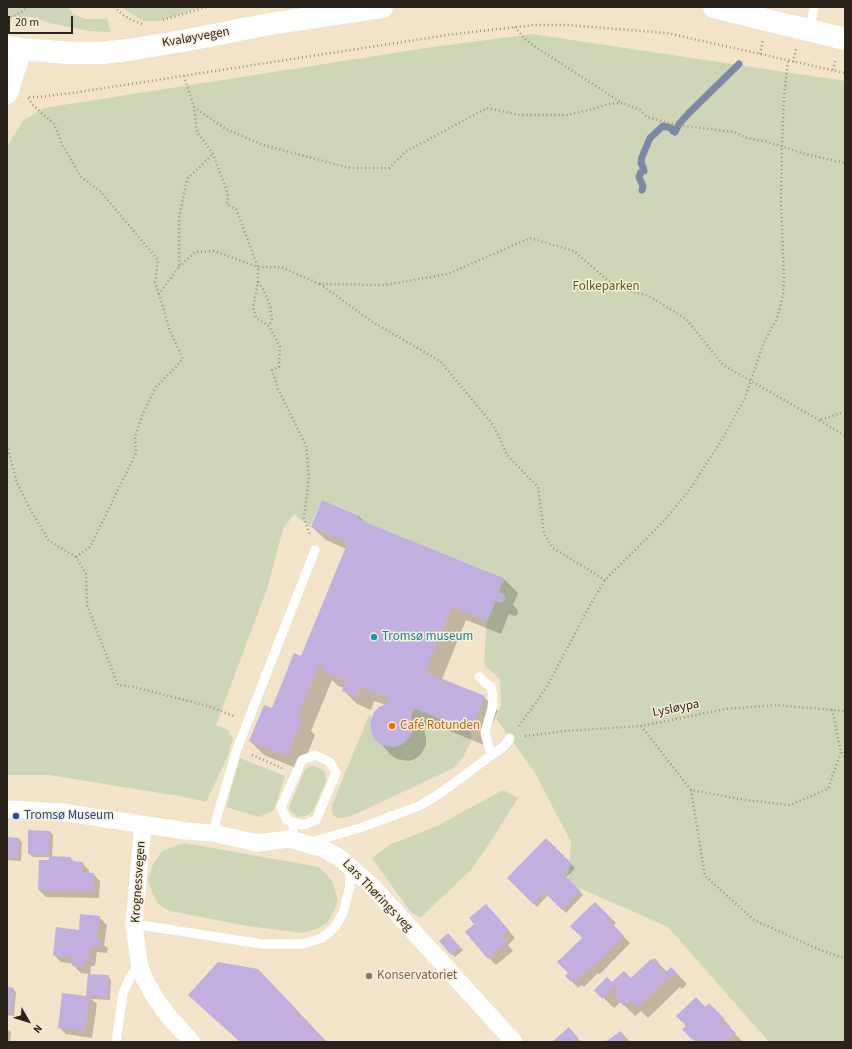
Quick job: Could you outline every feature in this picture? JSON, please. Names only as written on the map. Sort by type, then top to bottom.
[{"type":"street","name":"Kvaløyvegen","points":[[11,46],[69,53],[102,53],[188,40],[264,25],[382,7]]},
{"type":"street","points":[[714,7],[845,39]]},
{"type":"street","points":[[11,46],[19,95]]},
{"type":"street","name":"Lars Thørings veg","points":[[7,809],[61,812],[186,832],[213,833],[257,842],[292,831],[308,843],[324,849],[340,858],[372,886],[514,1042]]},
{"type":"street","name":"Krognessvegen","points":[[143,825],[134,924],[139,964],[143,976],[155,998],[170,1018],[192,1042]]},
{"type":"lane","points":[[810,30],[814,7]]},
{"type":"lane","points":[[213,833],[237,749],[315,550]]},
{"type":"lane","points":[[479,677],[491,687],[493,696],[492,708],[485,733],[491,755]]},
{"type":"lane","points":[[308,843],[360,828],[419,806],[436,796],[504,746],[510,738]]},
{"type":"lane","points":[[315,755],[330,762],[336,773],[316,820],[292,831],[281,807],[302,760],[315,755]]},
{"type":"lane","points":[[134,924],[262,944],[303,944],[322,938],[336,927],[343,913],[350,886],[350,866]]},
{"type":"lane","points":[[116,1042],[122,998],[130,978],[139,964]]},
{"type":"path","points":[[7,18],[20,13],[28,7]]},
{"type":"path","points":[[160,24],[163,20],[207,7]]},
{"type":"path","points":[[19,95],[40,98],[454,34],[535,25],[567,25],[667,32],[845,73]]},
{"type":"path","points":[[515,27],[531,44],[623,103],[640,110],[647,117],[689,127],[734,132],[747,138],[845,163]]},
{"type":"path","points":[[510,738],[546,688],[605,580],[664,521],[690,489],[723,438],[745,398],[764,342],[776,320],[783,294],[784,278],[781,207],[782,146],[784,96],[788,61]]},
{"type":"path","points":[[184,76],[194,107],[197,132],[213,154],[228,194],[227,204],[236,209],[258,267],[258,282],[253,307],[256,318],[268,326],[280,347],[279,367],[272,370],[278,389],[306,446],[309,477],[304,518],[315,550]]},
{"type":"path","points":[[19,95],[54,124],[63,146],[81,177],[101,192],[158,260],[155,282],[170,331],[183,360],[156,387],[144,411],[135,437],[136,454],[90,547],[76,557]]},
{"type":"path","points":[[194,107],[226,129],[257,142],[350,168],[389,168],[404,152],[487,108],[520,115],[567,115],[608,104],[623,103]]},
{"type":"path","points":[[179,267],[179,218],[187,179],[213,154]]},
{"type":"path","points":[[320,284],[385,285],[448,274],[530,238],[574,251],[614,286],[649,296],[686,319],[723,365],[845,436]]},
{"type":"path","points":[[159,294],[179,267],[195,252],[214,251],[258,267],[281,267],[320,284],[374,323],[440,361],[494,426],[507,455],[538,487],[544,534],[553,548],[605,580]]},
{"type":"path","points":[[258,282],[264,290],[270,306],[272,319],[268,326]]},
{"type":"path","points":[[819,420],[845,412]]},
{"type":"path","points":[[7,445],[17,483],[28,507],[49,542],[76,557],[86,574],[87,605],[118,685],[134,687],[208,706],[248,721]]},
{"type":"path","name":"Lysløypa","points":[[510,738],[565,731],[641,726],[733,709],[776,705],[845,711]]},
{"type":"path","points":[[832,709],[845,759]]},
{"type":"path","points":[[641,726],[692,790],[706,876],[754,920],[820,950],[845,958]]},
{"type":"path","points":[[237,749],[295,774]]},
{"type":"path","points":[[692,790],[745,800],[790,805],[828,789],[842,752]]},
{"type":"green space","points":[[7,7],[68,7],[73,14],[85,19],[107,19],[111,32],[88,31],[50,23],[31,17],[7,17]]},
{"type":"green space","points":[[121,7],[202,7],[159,21],[143,21]]},
{"type":"green space","name":"Folkeparken","points":[[532,34],[845,81],[845,1042],[769,1042],[668,927],[568,883],[571,842],[535,773],[496,719],[501,705],[500,679],[485,666],[484,661],[487,622],[496,601],[502,602],[505,599],[505,596],[499,591],[505,578],[358,519],[359,515],[322,500],[310,527],[294,514],[283,529],[267,589],[216,725],[228,730],[233,739],[227,758],[206,802],[179,796],[49,775],[7,775],[7,147],[23,121],[44,108],[426,48]]},
{"type":"green space","points":[[414,708],[471,731],[471,741],[463,757],[454,768],[349,817],[337,818],[332,814],[332,805],[369,715],[372,716],[370,724],[373,735],[380,743],[387,746],[395,746],[403,743],[410,737],[413,730],[411,716]]},
{"type":"green space","points":[[240,758],[285,776],[274,810],[259,817],[226,807]]},
{"type":"green space","points":[[313,766],[320,768],[325,772],[326,781],[313,811],[306,816],[298,817],[290,811],[289,807],[305,770],[308,767]]},
{"type":"green space","points":[[503,790],[518,798],[471,870],[420,918],[410,911],[372,858],[391,844],[437,826]]},
{"type":"green space","points":[[184,843],[319,867],[332,881],[338,900],[335,909],[327,923],[321,927],[303,933],[247,926],[170,911],[158,904],[148,880],[153,864],[162,851]]},
{"type":"building","name":"Tromsø museum","points":[[322,500],[360,516],[358,519],[504,578],[498,592],[504,594],[505,600],[501,603],[495,601],[487,621],[452,607],[425,672],[485,696],[470,732],[414,708],[411,716],[413,730],[407,740],[401,745],[394,747],[382,745],[376,741],[372,735],[370,723],[374,712],[379,707],[386,704],[389,697],[382,694],[382,696],[360,687],[357,697],[342,691],[346,681],[323,672],[325,667],[319,665],[297,718],[302,720],[287,756],[249,741],[264,705],[272,708],[294,653],[301,656],[348,542],[311,527]]},
{"type":"building","points":[[28,830],[50,831],[49,855],[28,854]]},
{"type":"building","points":[[7,837],[19,838],[18,858],[7,858]]},
{"type":"building","points":[[546,838],[572,864],[563,874],[581,891],[562,910],[544,892],[533,904],[507,878]]},
{"type":"building","points":[[49,856],[71,857],[71,861],[83,862],[82,872],[94,873],[93,891],[38,890],[39,860],[49,860]]},
{"type":"building","points":[[595,902],[609,916],[607,918],[624,936],[592,968],[590,967],[576,981],[574,978],[571,982],[565,976],[568,973],[557,962],[582,938],[570,926]]},
{"type":"building","points":[[486,904],[509,930],[501,937],[507,943],[488,959],[465,932],[474,924],[469,918]]},
{"type":"building","points":[[80,914],[100,916],[97,940],[101,940],[100,947],[90,946],[89,960],[84,959],[84,967],[72,966],[73,958],[53,955],[56,927],[79,930]]},
{"type":"building","points":[[448,933],[460,947],[451,955],[439,941]]},
{"type":"building","points":[[654,958],[659,962],[656,964],[665,973],[671,967],[677,973],[670,979],[669,977],[637,1008],[630,1001],[624,1006],[613,995],[619,990],[616,986],[602,999],[594,990],[607,977],[612,982],[624,971],[631,978],[651,959],[652,960]]},
{"type":"building","points":[[218,962],[258,969],[299,1012],[295,1015],[298,1019],[301,1015],[327,1042],[240,1042],[188,995]]},
{"type":"building","points":[[88,974],[108,975],[107,997],[90,996],[85,1031],[58,1028],[62,993],[86,996]]},
{"type":"building","points":[[7,987],[14,988],[11,1013],[7,1012]]},
{"type":"building","points":[[696,997],[705,1007],[709,1003],[725,1019],[721,1023],[724,1026],[726,1024],[736,1033],[726,1042],[701,1042],[696,1037],[692,1040],[682,1029],[686,1026],[676,1016]]},
{"type":"building","points":[[569,1027],[581,1042],[552,1042]]},
{"type":"building","points":[[621,1031],[628,1042],[605,1042]]},
{"type":"waterway","points":[[642,190],[643,186],[639,177],[641,172],[644,171],[641,163],[650,138],[663,126],[671,128],[675,132],[679,124],[689,113],[739,64]]},
{"type":"place","name":"Tromsø museum","points":[[374,637]]},
{"type":"place","name":"Café Rotunden","points":[[392,726]]},
{"type":"place","name":"Tromsø Museum","points":[[16,816]]},
{"type":"place","name":"Konservatoriet","points":[[369,976]]}]
